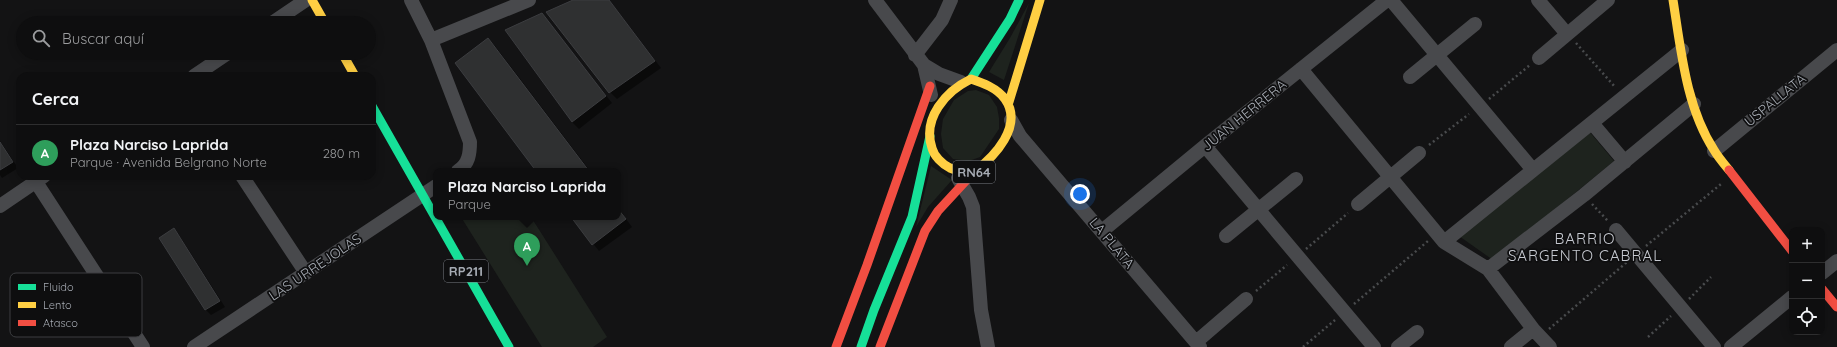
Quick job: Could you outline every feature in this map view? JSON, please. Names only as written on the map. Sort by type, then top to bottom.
[{"type":"main road","points":[[312,0],[321,16]]},
{"type":"main road","name":"RN64","points":[[1019,0],[1010,19],[966,81],[942,100],[932,120],[930,136],[937,157],[948,167],[960,171],[974,172],[993,156],[1003,142],[1011,120],[1009,102],[1040,0]]},
{"type":"main road","points":[[1673,0],[1694,104],[1704,136],[1789,247]]},
{"type":"main road","points":[[346,60],[353,72]]},
{"type":"main road","points":[[966,81],[987,83],[998,90],[1009,102]]},
{"type":"main road","points":[[836,347],[867,265],[930,86]]},
{"type":"main road","name":"RP211","points":[[376,113],[433,214]]},
{"type":"main road","points":[[861,347],[874,310],[912,217],[930,136]]},
{"type":"main road","points":[[880,347],[925,231],[938,211],[974,172]]},
{"type":"main road","name":"RP211","points":[[436,220],[509,347]]},
{"type":"main road","points":[[1825,293],[1837,307]]},
{"type":"main road","points":[[886,347],[896,306]]},
{"type":"main road","points":[[853,347],[874,310]]},
{"type":"street","points":[[282,16],[306,0]]},
{"type":"street","points":[[411,0],[431,40],[470,142],[470,155],[461,168]]},
{"type":"street","points":[[431,40],[529,0]]},
{"type":"street","points":[[875,0],[920,60],[930,86],[932,120]]},
{"type":"street","points":[[920,60],[951,0]]},
{"type":"street","name":"JUAN HERRERA","points":[[1102,231],[1204,146],[1386,0]]},
{"type":"street","points":[[1391,0],[1533,170]]},
{"type":"street","points":[[1538,0],[1567,34]]},
{"type":"street","points":[[1539,58],[1608,0]]},
{"type":"street","points":[[1410,77],[1438,56],[1475,24]]},
{"type":"street","points":[[1440,238],[1533,170],[1682,50]]},
{"type":"street","name":"USPALLATA","points":[[1714,151],[1835,55]]},
{"type":"street","points":[[200,72],[218,60]]},
{"type":"street","points":[[920,60],[939,74],[966,81]]},
{"type":"street","points":[[1301,69],[1440,238],[1488,269],[1533,329],[1550,347]]},
{"type":"street","points":[[1488,269],[1584,195],[1694,104]]},
{"type":"street","name":"LA PLATA","points":[[1011,120],[1020,136],[1198,344]]},
{"type":"street","points":[[1592,123],[1625,162]]},
{"type":"street","points":[[1204,146],[1374,347]]},
{"type":"street","points":[[1358,204],[1419,153]]},
{"type":"street","name":"RN64","points":[[948,167],[963,184],[973,207],[981,310],[988,347]]},
{"type":"street","points":[[1226,236],[1296,179]]},
{"type":"street","points":[[0,206],[39,180]]},
{"type":"street","points":[[41,180],[98,273]]},
{"type":"street","points":[[245,180],[306,273]]},
{"type":"street","name":"LAS URREJOLAS","points":[[194,347],[433,188]]},
{"type":"street","points":[[1616,230],[1714,347]]},
{"type":"street","points":[[1825,271],[1837,261]]},
{"type":"street","points":[[1198,344],[1246,299]]},
{"type":"street","points":[[1731,347],[1790,299]]},
{"type":"street","points":[[1511,347],[1533,329]]},
{"type":"street","points":[[1398,347],[1417,332]]},
{"type":"street","points":[[137,337],[143,347]]},
{"type":"path","points":[[1567,34],[1624,97]]},
{"type":"path","points":[[1584,195],[1616,230]]},
{"type":"path","points":[[1304,347],[1344,312],[1440,238]]},
{"type":"shaded area","points":[[1029,3],[1004,80],[989,72]]},
{"type":"shaded area","points":[[976,90],[989,95],[997,107],[999,129],[980,157],[969,161],[953,159],[943,148],[941,134],[943,119],[954,100],[968,91]]},
{"type":"shaded area","points":[[1588,130],[1614,161],[1493,260],[1459,236]]},
{"type":"shaded area","points":[[931,166],[952,180],[928,207],[916,227]]},
{"type":"shaded area","points":[[463,220],[533,220],[607,337],[593,347],[542,347]]},
{"type":"building","points":[[573,0],[609,0],[655,61],[609,93],[546,12]]},
{"type":"building","points":[[542,13],[606,96],[572,122],[505,30]]},
{"type":"building","points":[[488,38],[587,168],[534,168],[455,63]]},
{"type":"building","points":[[0,142],[13,162],[0,170]]},
{"type":"building","points":[[621,213],[626,219],[592,245],[573,220],[621,220]]},
{"type":"building","points":[[174,228],[220,301],[205,310],[159,238]]},
{"type":"traffic: fast","points":[[971,79],[1010,19],[1019,0]]},
{"type":"traffic: fast","points":[[376,113],[433,213]]},
{"type":"traffic: fast","points":[[861,347],[874,310],[912,217],[930,136]]},
{"type":"traffic: fast","points":[[437,220],[509,347]]},
{"type":"traffic: slow","points":[[312,0],[321,16]]},
{"type":"traffic: slow","points":[[1009,102],[1040,0]]},
{"type":"traffic: slow","points":[[1673,0],[1682,58],[1691,97],[1705,133],[1719,158],[1729,170]]},
{"type":"traffic: slow","points":[[346,60],[353,72]]},
{"type":"traffic: slow","points":[[971,79],[990,86],[1002,95],[1010,109],[1011,120],[1009,130],[998,149],[982,166],[974,172],[956,170],[944,164],[935,154],[930,137],[930,126],[938,107],[953,91],[971,79]]},
{"type":"traffic: jam","points":[[836,347],[867,265],[930,86]]},
{"type":"traffic: jam","points":[[1729,170],[1789,247]]},
{"type":"traffic: jam","points":[[880,347],[925,231],[938,211],[974,172]]},
{"type":"traffic: jam","points":[[1825,293],[1837,307]]},
{"type":"place","name":"Plaza Narciso Laprida","points":[[527,266]]},
{"type":"district","name":"BARRIO SARGENTO CABRAL","points":[[1585,246]]}]
